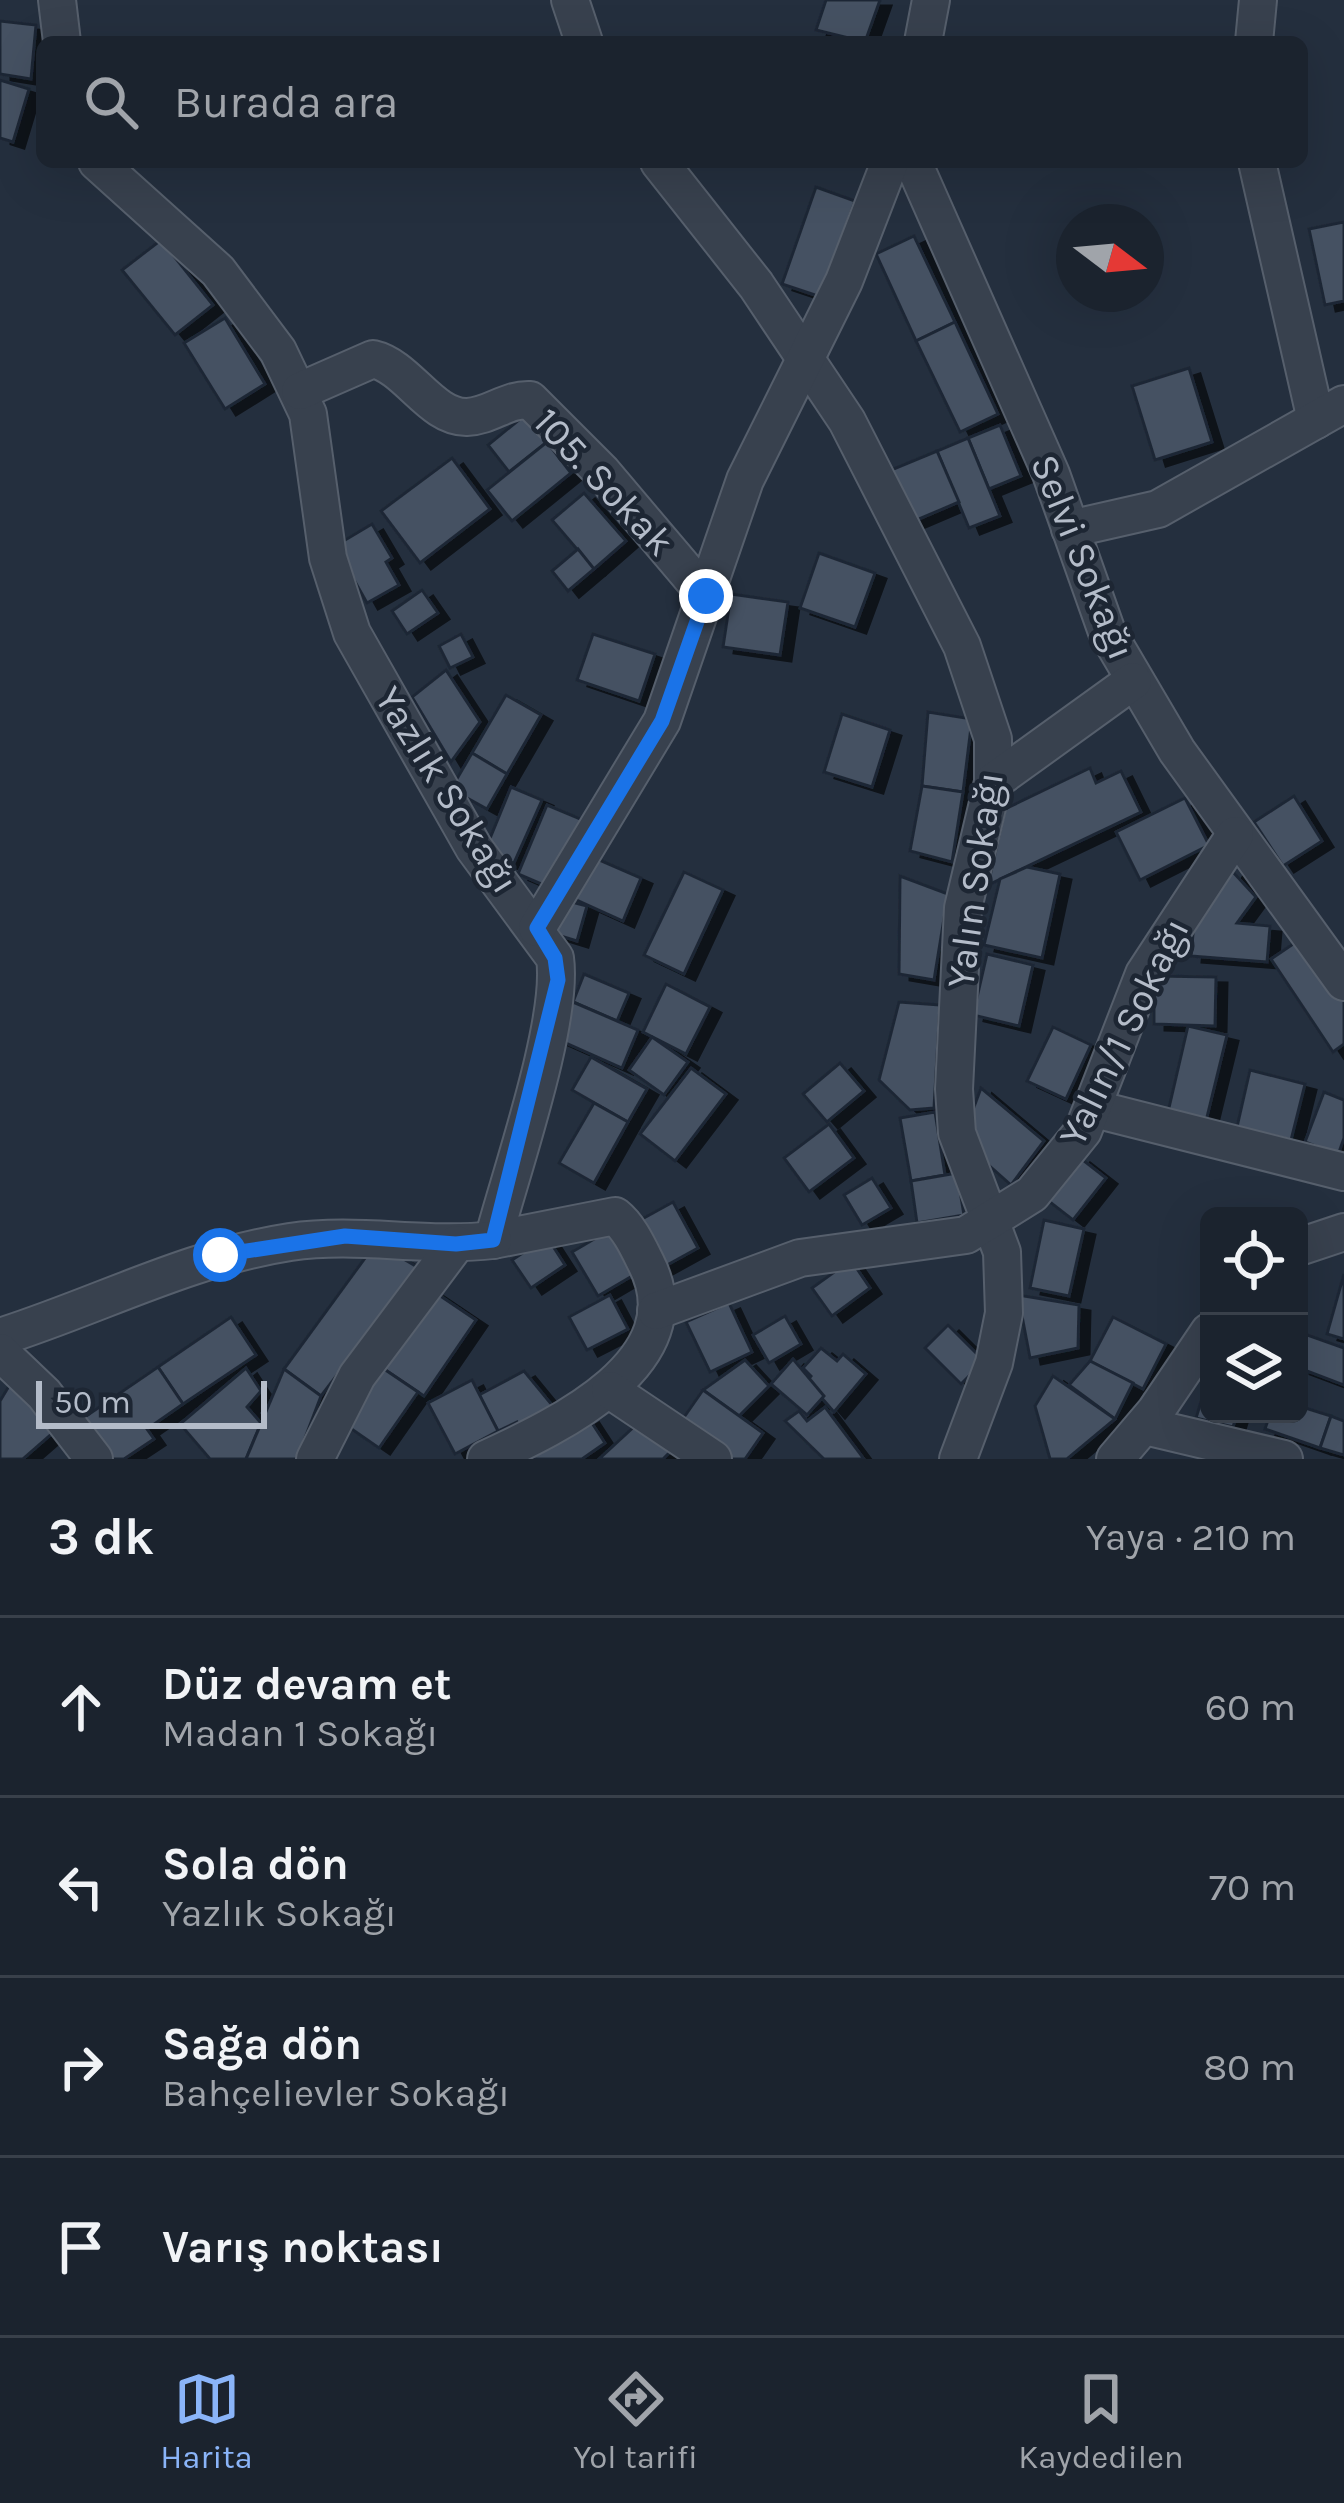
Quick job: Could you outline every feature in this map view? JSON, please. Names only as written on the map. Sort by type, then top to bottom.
[{"type":"street","points":[[57,0],[61,36]]},
{"type":"street","points":[[570,0],[582,36]]},
{"type":"street","points":[[924,36],[931,0]]},
{"type":"street","points":[[1255,36],[1258,0]]},
{"type":"street","name":"Yazlık Sokağı","points":[[104,168],[218,271],[254,313],[300,391],[328,558],[352,633],[474,848],[555,958],[558,980],[493,1240]]},
{"type":"street","name":"Yalın Sokağı","points":[[664,168],[807,357],[877,477],[962,646],[993,739],[993,782],[963,908],[954,1089],[957,1133],[993,1222],[1004,1277],[1001,1336],[958,1459]]},
{"type":"street","points":[[537,928],[652,740],[686,663],[745,480],[844,281],[888,168]]},
{"type":"street","name":"Selvi Sokağı","points":[[916,168],[1070,529],[1090,593],[1133,681],[1235,835],[1344,982]]},
{"type":"street","points":[[1070,529],[1158,509],[1330,412],[1259,168]]},
{"type":"street","name":"105. Sokak","points":[[300,391],[373,359],[400,370],[447,412],[466,417],[512,400],[530,400],[602,472],[706,596]]},
{"type":"street","points":[[993,782],[1133,681]]},
{"type":"street","name":"Yalın/1 Sokağı","points":[[656,1311],[800,1258],[967,1235],[993,1222],[1046,1179],[1095,1109],[1144,974],[1235,835]]},
{"type":"street","points":[[1095,1109],[1344,1172]]},
{"type":"street","points":[[0,1337],[220,1255],[369,1235],[456,1244],[615,1216],[649,1269],[656,1311],[635,1360],[587,1408],[487,1459]]},
{"type":"street","points":[[1308,1244],[1344,1232]]},
{"type":"street","points":[[315,1459],[357,1376],[456,1244]]},
{"type":"street","points":[[1115,1459],[1200,1345]]},
{"type":"street","points":[[0,1352],[44,1394],[94,1459]]},
{"type":"street","points":[[610,1390],[713,1459]]},
{"type":"street","points":[[1144,1426],[1284,1459]]},
{"type":"building","points":[[826,0],[880,0],[867,36],[816,30]]},
{"type":"building","points":[[0,21],[36,25],[31,79],[0,74]]},
{"type":"building","points":[[0,80],[29,89],[13,142],[0,138]]},
{"type":"building","points":[[816,187],[855,201],[821,297],[782,284]]},
{"type":"building","points":[[1344,222],[1344,301],[1325,305],[1309,229]]},
{"type":"building","points":[[914,236],[955,322],[916,341],[876,254]]},
{"type":"building","points":[[161,240],[213,305],[175,335],[122,270]]},
{"type":"building","points":[[225,318],[265,384],[225,409],[184,343]]},
{"type":"building","points":[[955,322],[998,414],[960,432],[916,341]]},
{"type":"building","points":[[1189,368],[1212,442],[1155,460],[1132,386]]},
{"type":"building","points":[[525,415],[547,442],[509,472],[488,445]]},
{"type":"building","points":[[1000,425],[1021,476],[989,489],[968,438]]},
{"type":"building","points":[[968,438],[1000,516],[969,528],[937,451]]},
{"type":"building","points":[[547,442],[571,473],[512,521],[487,490]]},
{"type":"building","points":[[937,451],[959,502],[912,522],[891,470]]},
{"type":"building","points":[[452,458],[490,509],[420,563],[381,511]]},
{"type":"building","points":[[584,493],[626,541],[594,569],[552,520]]},
{"type":"building","points":[[372,524],[392,558],[386,562],[399,585],[367,603],[335,546]]},
{"type":"building","points":[[578,549],[594,569],[568,591],[552,571]]},
{"type":"building","points":[[819,553],[875,573],[855,627],[800,608]]},
{"type":"building","points":[[422,590],[438,613],[407,634],[392,611]]},
{"type":"building","points":[[731,594],[788,602],[780,655],[723,647]]},
{"type":"building","points":[[461,634],[473,657],[450,668],[439,646]]},
{"type":"building","points":[[593,634],[655,654],[639,701],[577,680]]},
{"type":"building","points":[[446,670],[480,722],[451,762],[412,697]]},
{"type":"building","points":[[506,695],[541,715],[507,774],[472,753]]},
{"type":"building","points":[[928,712],[972,719],[963,792],[922,786]]},
{"type":"building","points":[[842,714],[890,730],[872,787],[824,772]]},
{"type":"building","points":[[472,753],[507,774],[487,809],[451,789]]},
{"type":"building","points":[[1090,768],[1096,783],[1121,771],[1141,812],[988,885],[1005,809]]},
{"type":"building","points":[[922,786],[963,792],[952,862],[910,851]]},
{"type":"building","points":[[511,787],[542,800],[513,865],[484,853]]},
{"type":"building","points":[[1294,796],[1322,841],[1283,866],[1254,822]]},
{"type":"building","points":[[1185,798],[1209,845],[1140,880],[1116,832]]},
{"type":"building","points":[[547,805],[583,820],[553,889],[518,874]]},
{"type":"building","points":[[588,855],[641,878],[623,921],[570,897]]},
{"type":"building","points":[[1027,867],[1060,874],[1042,958],[984,945],[1000,879]]},
{"type":"building","points":[[1232,871],[1256,897],[1237,923],[1270,926],[1267,962],[1191,956],[1194,922]]},
{"type":"building","points":[[684,872],[723,890],[684,974],[644,955]]},
{"type":"building","points":[[900,876],[948,894],[934,980],[899,974]]},
{"type":"building","points":[[564,900],[587,906],[577,941],[554,934]]},
{"type":"building","points":[[1302,938],[1344,1001],[1344,1044],[1333,1052],[1271,959]]},
{"type":"building","points":[[987,954],[1033,965],[1019,1026],[973,1015]]},
{"type":"building","points":[[584,974],[629,993],[617,1021],[573,1002]]},
{"type":"building","points":[[1154,976],[1216,977],[1215,1026],[1154,1024]]},
{"type":"building","points":[[666,984],[710,1007],[686,1054],[643,1032]]},
{"type":"building","points":[[573,1002],[638,1030],[622,1068],[557,1039]]},
{"type":"building","points":[[899,1002],[940,1005],[934,1108],[910,1110],[879,1080]]},
{"type":"building","points":[[1188,1026],[1227,1035],[1206,1121],[1168,1112]]},
{"type":"building","points":[[1053,1027],[1091,1045],[1066,1099],[1027,1081]]},
{"type":"building","points":[[652,1037],[688,1062],[664,1095],[629,1070]]},
{"type":"building","points":[[591,1057],[647,1089],[628,1122],[572,1090]]},
{"type":"building","points":[[840,1063],[864,1091],[827,1122],[803,1094]]},
{"type":"building","points":[[691,1068],[726,1094],[675,1161],[640,1134]]},
{"type":"building","points":[[1250,1070],[1305,1084],[1291,1140],[1237,1127]]},
{"type":"building","points":[[981,1088],[1044,1141],[1011,1185],[974,1152],[971,1115]]},
{"type":"building","points":[[1324,1092],[1344,1100],[1344,1138],[1338,1155],[1305,1142]]},
{"type":"building","points":[[594,1103],[628,1122],[594,1183],[559,1163]]},
{"type":"building","points":[[935,1112],[945,1175],[911,1181],[900,1118]]},
{"type":"building","points":[[829,1124],[854,1158],[809,1192],[784,1158]]},
{"type":"building","points":[[1079,1157],[1106,1178],[1073,1220],[1046,1199]]},
{"type":"building","points":[[957,1173],[964,1215],[917,1223],[911,1181]]},
{"type":"building","points":[[872,1178],[891,1208],[862,1225],[844,1195]]},
{"type":"building","points":[[673,1202],[698,1248],[658,1270],[633,1224]]},
{"type":"building","points":[[1044,1220],[1084,1229],[1069,1296],[1030,1288]]},
{"type":"building","points":[[613,1228],[639,1272],[598,1296],[572,1252]]},
{"type":"building","points":[[547,1237],[565,1265],[531,1288],[512,1260]]},
{"type":"building","points":[[376,1243],[419,1268],[321,1396],[284,1369]]},
{"type":"building","points":[[851,1260],[870,1288],[832,1316],[812,1288]]},
{"type":"building","points":[[1344,1274],[1344,1339],[1327,1334]]},
{"type":"building","points":[[433,1291],[476,1320],[424,1396],[381,1367]]},
{"type":"building","points":[[610,1295],[628,1329],[587,1350],[569,1317]]},
{"type":"building","points":[[1018,1295],[1079,1305],[1078,1348],[1030,1358]]},
{"type":"building","points":[[729,1303],[752,1352],[710,1372],[686,1322]]},
{"type":"building","points":[[785,1316],[801,1344],[769,1363],[753,1335]]},
{"type":"building","points":[[231,1317],[256,1355],[183,1404],[158,1367]]},
{"type":"building","points":[[1113,1317],[1166,1344],[1143,1389],[1090,1361]]},
{"type":"building","points":[[948,1325],[984,1361],[961,1384],[925,1348]]},
{"type":"building","points":[[1308,1335],[1344,1348],[1344,1385],[1308,1371]]},
{"type":"building","points":[[821,1348],[837,1361],[843,1354],[866,1374],[834,1412],[807,1381],[811,1376],[803,1368]]},
{"type":"building","points":[[793,1359],[824,1396],[807,1415],[771,1384]]},
{"type":"building","points":[[745,1360],[769,1386],[739,1416],[703,1390]]},
{"type":"building","points":[[1090,1361],[1133,1383],[1115,1419],[1069,1385]]},
{"type":"building","points":[[158,1367],[183,1404],[147,1429],[154,1439],[124,1459],[101,1459],[76,1423]]},
{"type":"building","points":[[381,1367],[418,1392],[379,1448],[343,1423]]},
{"type":"building","points":[[246,1368],[261,1391],[247,1407],[261,1423],[246,1459],[210,1459],[180,1424]]},
{"type":"building","points":[[284,1369],[321,1396],[297,1459],[246,1459]]},
{"type":"building","points":[[524,1371],[557,1411],[521,1431],[517,1422],[498,1431],[479,1395]]},
{"type":"building","points":[[15,1376],[62,1425],[23,1459],[0,1459],[0,1401]]},
{"type":"building","points":[[1053,1376],[1115,1419],[1067,1459],[1050,1459],[1035,1406]]},
{"type":"building","points":[[472,1380],[498,1431],[455,1454],[428,1403]]},
{"type":"building","points":[[703,1390],[763,1433],[745,1459],[731,1459],[680,1423]]},
{"type":"building","points":[[825,1407],[864,1459],[824,1459],[785,1421],[799,1411],[807,1421]]},
{"type":"building","points":[[1308,1409],[1331,1416],[1320,1448],[1265,1429],[1267,1423],[1308,1423]]},
{"type":"building","points":[[1331,1416],[1344,1421],[1344,1455],[1320,1448]]},
{"type":"building","points":[[588,1417],[605,1443],[582,1459],[533,1459],[529,1451]]},
{"type":"building","points":[[637,1424],[670,1452],[663,1459],[599,1459]]},
{"type":"route","points":[[220,1255],[345,1236],[456,1244],[493,1240],[558,980],[555,958],[537,928],[662,721],[706,596]]}]
